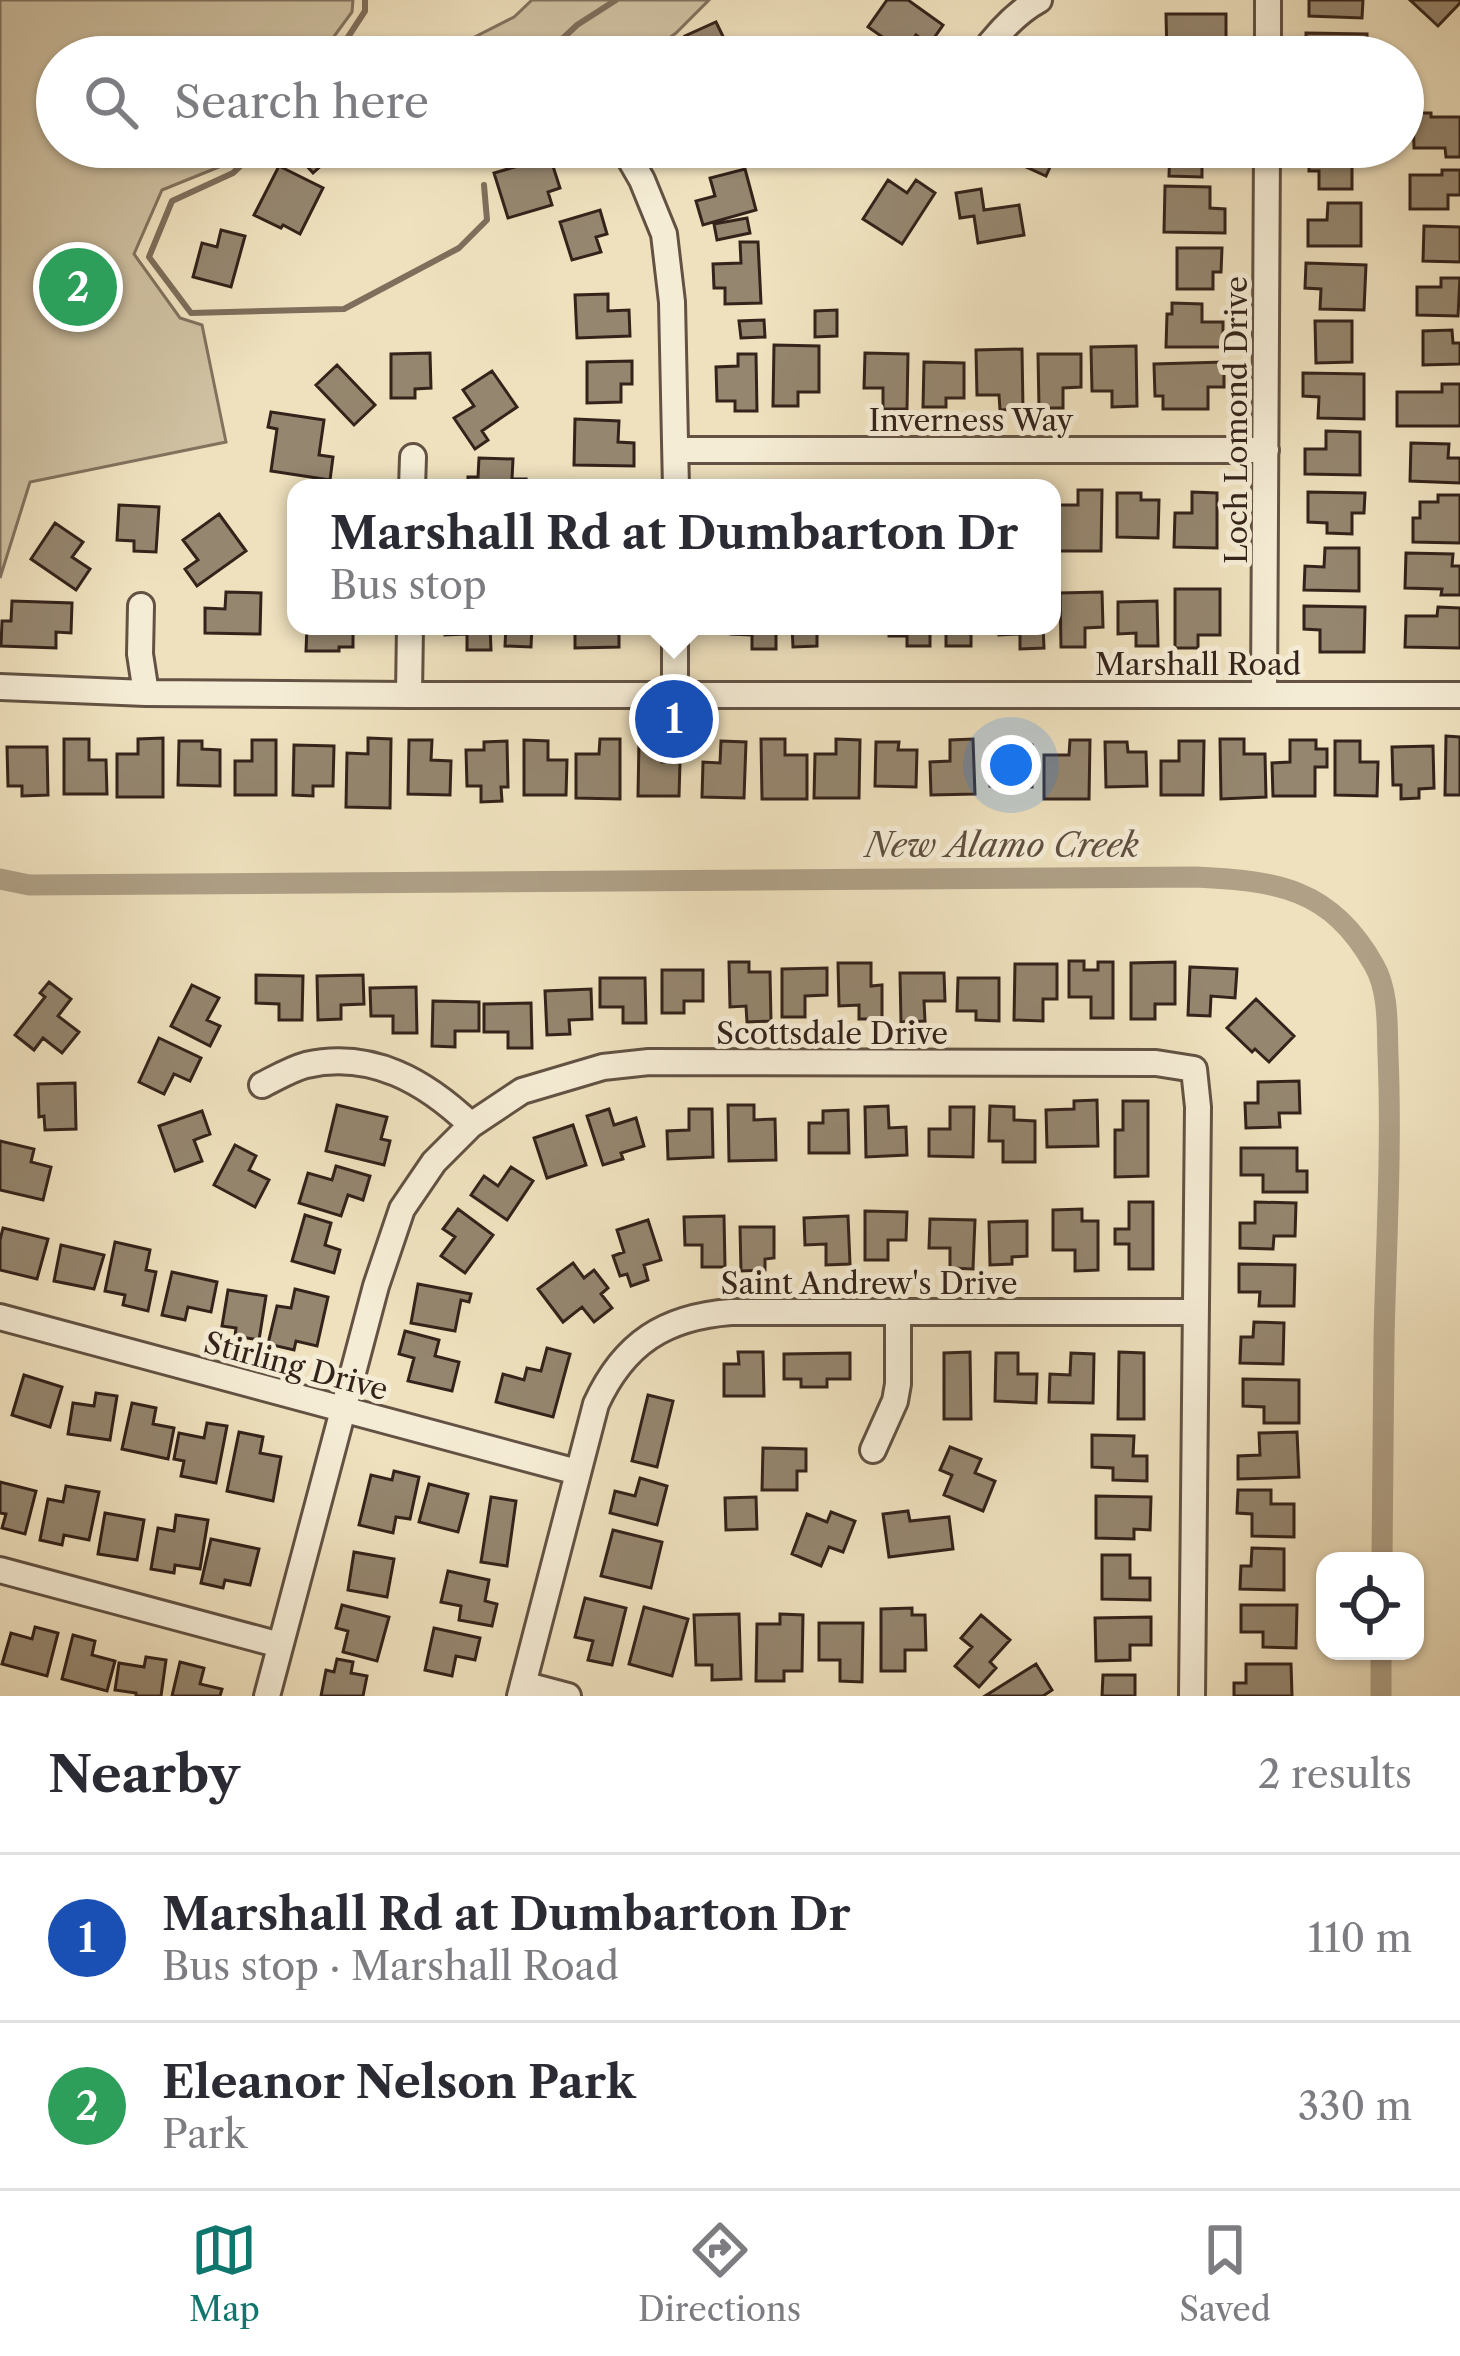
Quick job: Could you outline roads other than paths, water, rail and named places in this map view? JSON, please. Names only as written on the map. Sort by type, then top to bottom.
[{"type":"street","points":[[996,36],[1039,0]]},
{"type":"street","points":[[1268,0],[1268,36]]},
{"type":"street","points":[[635,168],[664,234],[672,302],[676,479]]},
{"type":"street","name":"Loch Lomond Drive","points":[[1264,694],[1267,168]]},
{"type":"street","name":"Inverness Way","points":[[677,450],[1266,450]]},
{"type":"street","points":[[412,479],[413,457]]},
{"type":"street","points":[[141,606],[140,654],[146,693]]},
{"type":"street","points":[[409,695],[410,635]]},
{"type":"street","points":[[675,635],[675,693]]},
{"type":"street","name":"Marshall Road","points":[[0,687],[409,695],[1460,695]]},
{"type":"street","points":[[262,1085],[301,1066],[326,1062],[388,1070],[419,1083],[471,1126]]},
{"type":"street","name":"Scottsdale Drive","points":[[267,1696],[376,1286],[402,1209],[434,1162],[471,1126],[522,1091],[603,1066],[1156,1063],[1194,1069],[1198,1107],[1192,1696]]},
{"type":"street","name":"Saint Andrew's Drive","points":[[522,1690],[577,1472],[605,1385],[624,1358],[652,1333],[698,1314],[731,1312],[1195,1312]]},
{"type":"street","points":[[873,1450],[895,1401],[898,1312]]},
{"type":"street","name":"Stirling Drive","points":[[0,1317],[577,1472]]},
{"type":"street","points":[[0,1570],[280,1645]]},
{"type":"street","points":[[522,1690],[568,1696]]},
{"type":"waterway","points":[[349,36],[365,11],[365,0]]},
{"type":"waterway","points":[[565,36],[616,0]]},
{"type":"waterway","points":[[238,168],[172,201],[149,257],[191,313],[344,309],[459,248],[487,220],[484,185]]},
{"type":"waterway","name":"New Alamo Creek","points":[[0,879],[29,885],[1196,877],[1277,886],[1320,904],[1357,939],[1374,965],[1386,1009],[1389,1126],[1382,1552]]},
{"type":"waterway","name":"New Alamo Creek","points":[[1381,1660],[1381,1696]]},
{"type":"place","name":"Eleanor Nelson Park","points":[[78,287]]},
{"type":"place","name":"Marshall Rd at Dumbarton Dr","points":[[674,719]]}]
